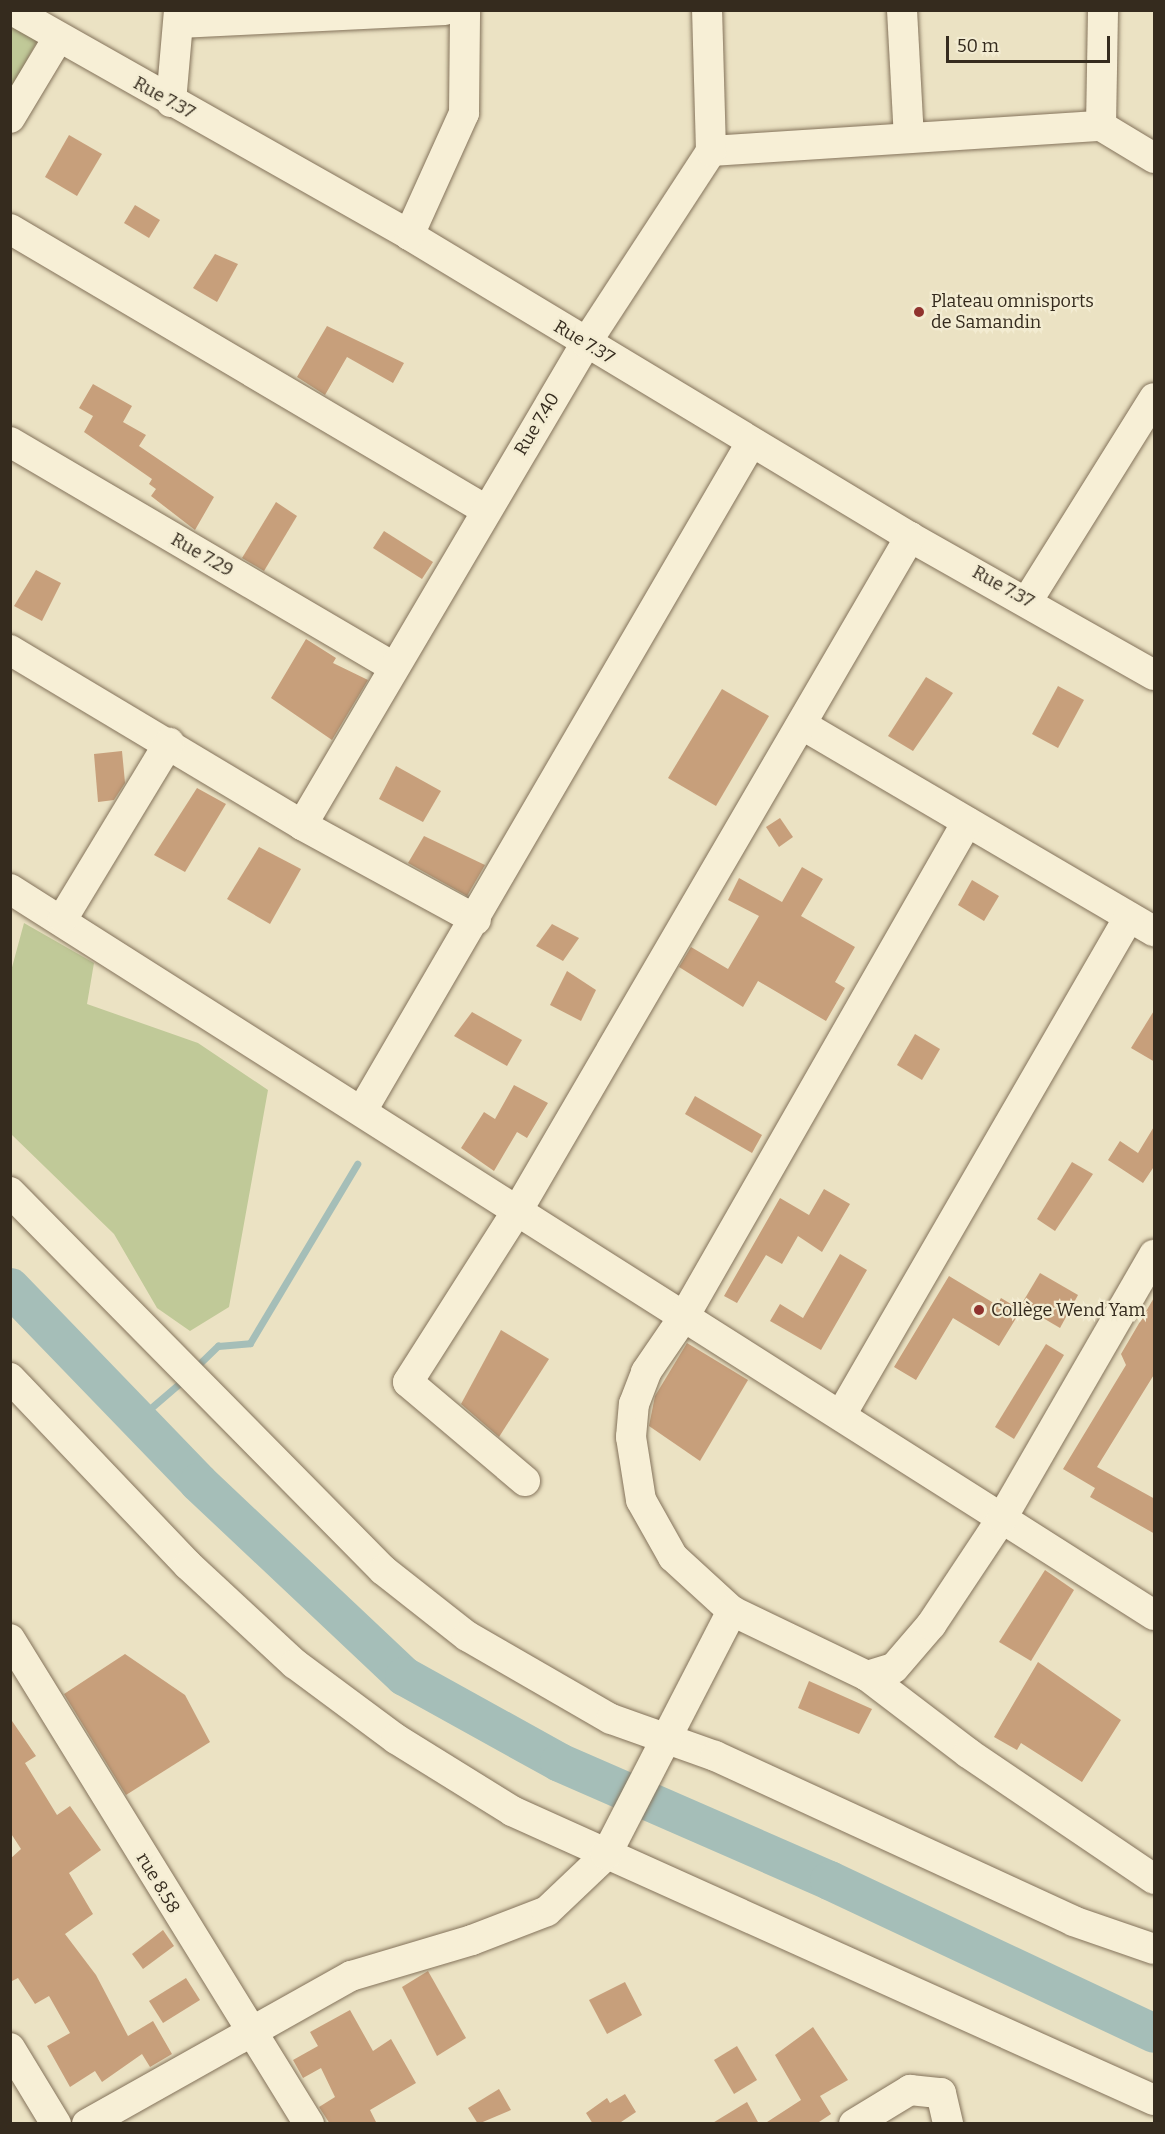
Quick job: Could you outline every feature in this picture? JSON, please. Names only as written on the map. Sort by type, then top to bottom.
[{"type":"street","name":"Rue 7.37","points":[[12,10],[409,236],[910,537],[1028,600],[1155,675]]},
{"type":"street","points":[[171,102],[179,17],[445,10]]},
{"type":"street","points":[[409,236],[464,113],[465,10]]},
{"type":"street","points":[[707,10],[711,151],[1101,126],[1155,158]]},
{"type":"street","points":[[902,10],[909,138]]},
{"type":"street","points":[[1101,126],[1103,10]]},
{"type":"street","points":[[10,118],[58,38]]},
{"type":"street","name":"Rue 7.40","points":[[302,825],[393,667],[586,343],[711,151]]},
{"type":"street","points":[[10,229],[486,510]]},
{"type":"street","points":[[1028,600],[1155,398]]},
{"type":"street","name":"Rue 7.29","points":[[10,442],[393,667]]},
{"type":"street","points":[[363,1109],[476,920],[751,443]]},
{"type":"street","points":[[525,1481],[408,1382],[519,1208],[804,726],[910,537]]},
{"type":"street","points":[[10,650],[169,743],[302,825],[476,920]]},
{"type":"street","points":[[804,726],[1142,924],[841,1415]]},
{"type":"street","points":[[63,918],[169,743]]},
{"type":"street","points":[[967,822],[684,1315],[646,1372],[634,1404],[632,1437],[641,1500],[673,1557],[732,1611],[867,1676],[968,1754],[1155,1879]]},
{"type":"street","points":[[10,889],[63,918],[1155,1615]]},
{"type":"street","points":[[10,1192],[383,1570],[467,1636],[611,1719],[715,1756],[1073,1921],[1155,1949]]},
{"type":"street","points":[[867,1676],[894,1668],[923,1634],[1002,1518],[1153,1262]]},
{"type":"street","points":[[10,1378],[188,1566],[295,1664],[396,1739],[473,1787],[606,1855],[1155,2100]]},
{"type":"street","points":[[87,2124],[351,1976],[472,1940],[547,1911],[606,1855],[663,1737],[732,1611]]},
{"type":"street","name":"rue 8.58","points":[[10,1639],[248,2032],[309,2124]]},
{"type":"street","points":[[10,2048],[56,2124]]},
{"type":"street","points":[[854,2124],[910,2090],[941,2093],[948,2124]]},
{"type":"green space","points":[[11,19],[39,38],[11,89]]},
{"type":"green space","points":[[24,923],[94,963],[87,1004],[198,1043],[268,1090],[229,1307],[190,1331],[157,1308],[114,1234],[11,1134],[11,971]]},
{"type":"building","points":[[69,135],[102,154],[77,196],[45,177]]},
{"type":"building","points":[[135,205],[160,220],[149,238],[124,223]]},
{"type":"building","points":[[215,254],[238,264],[217,302],[193,288]]},
{"type":"building","points":[[327,326],[404,363],[393,383],[347,357],[325,395],[297,377]]},
{"type":"building","points":[[93,384],[132,406],[123,422],[146,435],[139,446],[214,497],[195,530],[151,496],[156,489],[149,484],[152,479],[84,432],[93,416],[79,408]]},
{"type":"building","points":[[276,502],[297,516],[264,571],[242,558]]},
{"type":"building","points":[[384,531],[433,562],[422,579],[373,548]]},
{"type":"building","points":[[36,570],[61,583],[42,621],[14,606]]},
{"type":"building","points":[[306,639],[336,658],[333,663],[368,680],[332,740],[271,698]]},
{"type":"building","points":[[926,677],[953,693],[913,751],[888,736]]},
{"type":"building","points":[[1058,686],[1084,700],[1058,748],[1032,734]]},
{"type":"building","points":[[722,689],[769,716],[716,806],[668,778]]},
{"type":"building","points":[[122,751],[125,783],[114,800],[98,802],[94,754]]},
{"type":"building","points":[[396,766],[441,791],[423,822],[379,799]]},
{"type":"building","points":[[197,788],[226,804],[185,872],[154,855]]},
{"type":"building","points":[[780,818],[793,837],[779,847],[766,827]]},
{"type":"building","points":[[424,836],[485,865],[467,896],[408,863]]},
{"type":"building","points":[[259,847],[301,869],[270,924],[227,899]]},
{"type":"building","points":[[802,867],[823,879],[801,916],[855,947],[835,982],[845,988],[826,1021],[758,981],[743,1007],[679,967],[691,947],[728,969],[759,916],[728,900],[739,878],[782,902]]},
{"type":"building","points":[[972,880],[999,896],[984,921],[958,905]]},
{"type":"building","points":[[552,924],[579,938],[563,961],[536,946]]},
{"type":"building","points":[[567,971],[596,990],[581,1021],[550,1005]]},
{"type":"building","points":[[1155,1009],[1155,1062],[1131,1048]]},
{"type":"building","points":[[472,1012],[522,1040],[507,1066],[454,1036]]},
{"type":"building","points":[[915,1034],[940,1049],[922,1080],[897,1065]]},
{"type":"building","points":[[514,1085],[548,1103],[527,1138],[517,1132],[494,1171],[461,1148],[484,1112],[495,1119]]},
{"type":"building","points":[[695,1096],[762,1135],[752,1153],[685,1114]]},
{"type":"building","points":[[1155,1125],[1155,1165],[1143,1183],[1108,1160],[1120,1141],[1138,1153]]},
{"type":"building","points":[[1072,1162],[1093,1174],[1055,1231],[1037,1219]]},
{"type":"building","points":[[824,1189],[850,1204],[822,1252],[798,1236],[782,1264],[766,1255],[737,1303],[724,1296],[780,1198],[809,1215]]},
{"type":"building","points":[[840,1254],[867,1270],[821,1350],[770,1321],[780,1304],[803,1318]]},
{"type":"building","points":[[1040,1273],[1078,1295],[1060,1328],[1021,1305]]},
{"type":"building","points":[[949,1276],[997,1305],[1001,1298],[1021,1310],[999,1346],[953,1318],[916,1380],[894,1367]]},
{"type":"building","points":[[1155,1296],[1155,1373],[1097,1467],[1155,1499],[1155,1534],[1090,1497],[1095,1488],[1063,1469],[1126,1365],[1121,1354]]},
{"type":"building","points":[[501,1330],[549,1359],[499,1437],[461,1404]]},
{"type":"building","points":[[687,1343],[748,1380],[700,1461],[649,1426],[655,1396]]},
{"type":"building","points":[[1046,1344],[1064,1355],[1014,1439],[995,1427]]},
{"type":"building","points":[[1045,1570],[1074,1590],[1031,1661],[999,1642]]},
{"type":"building","points":[[125,1654],[185,1695],[210,1742],[126,1795],[64,1694]]},
{"type":"building","points":[[1038,1662],[1121,1720],[1082,1782],[1021,1743],[1017,1750],[994,1737]]},
{"type":"building","points":[[809,1681],[872,1709],[859,1734],[798,1708]]},
{"type":"building","points":[[10,1718],[36,1756],[25,1763],[57,1815],[70,1806],[101,1850],[69,1873],[93,1914],[65,1934],[96,1975],[128,2036],[153,2021],[172,2054],[150,2067],[142,2054],[102,2082],[95,2071],[70,2087],[47,2046],[70,2033],[49,1996],[35,2004],[18,1978],[10,1982],[10,1859],[21,1849],[10,1832]]},
{"type":"building","points":[[163,1930],[174,1946],[143,1969],[132,1954]]},
{"type":"building","points":[[428,1971],[466,2038],[437,2056],[402,1987]]},
{"type":"building","points":[[186,1978],[200,2000],[163,2023],[149,2001]]},
{"type":"building","points":[[625,1982],[642,2015],[607,2034],[589,2000]]},
{"type":"building","points":[[350,2010],[373,2051],[391,2039],[416,2083],[370,2110],[377,2124],[330,2124],[319,2107],[335,2097],[321,2068],[303,2078],[293,2060],[318,2046],[310,2032]]},
{"type":"building","points":[[813,2027],[848,2080],[820,2096],[831,2114],[816,2124],[764,2124],[801,2100],[775,2055]]},
{"type":"building","points":[[737,2046],[757,2080],[734,2094],[714,2060]]},
{"type":"building","points":[[499,2089],[511,2110],[478,2124],[468,2108]]},
{"type":"building","points":[[625,2094],[636,2112],[618,2124],[593,2124],[586,2113],[607,2098],[610,2103]]},
{"type":"building","points":[[747,2102],[759,2124],[711,2124]]},
{"type":"waterway","points":[[198,1365],[218,1346],[250,1343],[357,1164]]},
{"type":"waterway","points":[[10,1287],[198,1482],[404,1676],[559,1762],[829,1880],[1154,2033]]},
{"type":"waterway","points":[[138,1419],[181,1382]]},
{"type":"place","name":"Plateau omnisports de Samandin","points":[[919,312]]},
{"type":"place","name":"Collège Wend Yam","points":[[979,1310]]}]
